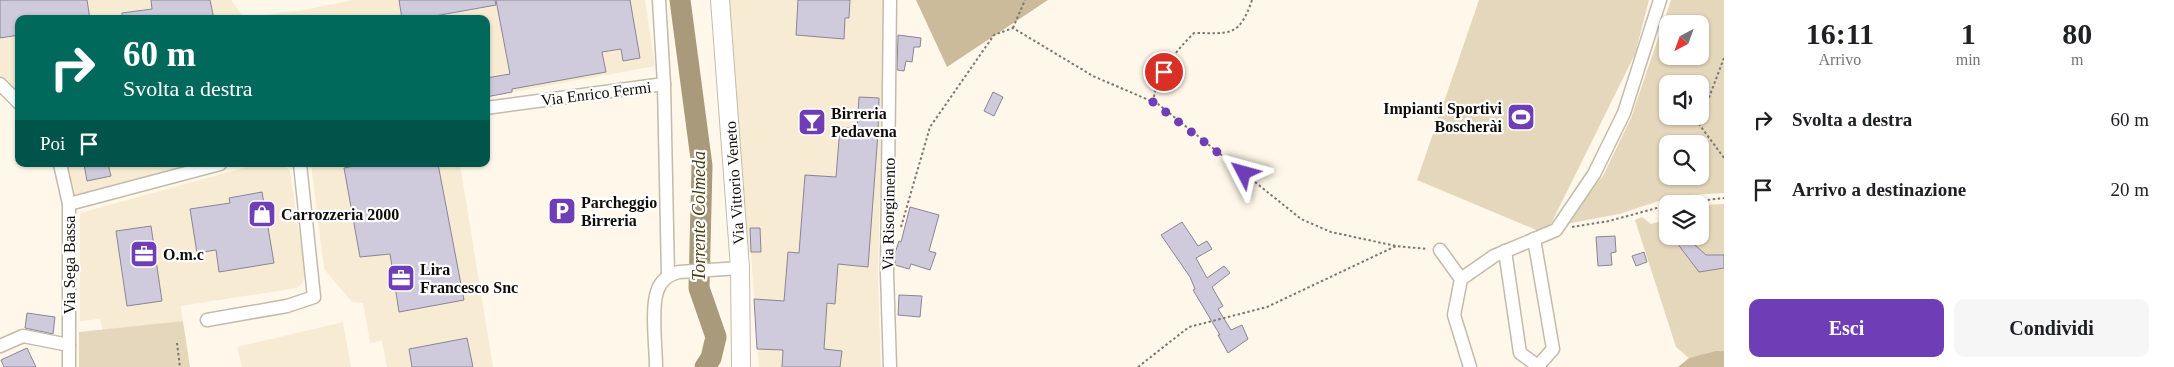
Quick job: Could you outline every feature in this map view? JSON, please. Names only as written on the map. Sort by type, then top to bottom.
[{"type":"main road","name":"Via Vittorio Veneto","points":[[720,0],[740,268],[741,367]]},
{"type":"street","points":[[659,0],[664,84]]},
{"type":"street","name":"Via Risorgimento","points":[[890,0],[887,273],[890,367]]},
{"type":"street","points":[[1470,367],[1454,315],[1461,279],[1494,256],[1556,230],[1594,174],[1624,113],[1660,0]]},
{"type":"street","points":[[0,84],[15,99]]},
{"type":"street","name":"Via Enrico Fermi","points":[[490,107],[664,84],[673,274]]},
{"type":"street","name":"Via Sega Bassa","points":[[61,167],[70,204],[69,367]]},
{"type":"street","points":[[70,204],[209,167]]},
{"type":"street","points":[[207,320],[287,306],[314,297],[300,167]]},
{"type":"street","points":[[1505,251],[1520,353],[1538,366],[1553,349],[1534,239]]},
{"type":"street","points":[[1440,250],[1461,279]]},
{"type":"street","points":[[656,367],[656,296],[659,287],[673,274],[720,268],[740,268]]},
{"type":"street","points":[[0,346],[23,336],[69,345]]},
{"type":"path","points":[[900,228],[930,127],[994,35],[1013,28],[1025,0]]},
{"type":"path","points":[[1153,102],[1155,89],[1173,54],[1194,34],[1222,33],[1236,30],[1245,21],[1252,0]]},
{"type":"path","points":[[1013,28],[1093,76],[1153,102],[1301,219],[1331,232],[1396,246],[1440,250]]},
{"type":"path","points":[[1724,58],[1700,124],[1724,158]]},
{"type":"path","points":[[1709,200],[1724,198]]},
{"type":"path","points":[[1556,230],[1609,221],[1659,207]]},
{"type":"path","points":[[1138,367],[1189,327],[1268,307],[1396,246]]},
{"type":"path","points":[[177,343],[180,367]]},
{"type":"shaded area","points":[[0,0],[231,0],[242,15],[15,15],[15,94],[0,79]]},
{"type":"shaded area","points":[[353,0],[645,0],[655,66],[490,96],[490,15],[266,15]]},
{"type":"shaded area","name":"Birreria Pedavena","points":[[726,0],[890,0],[883,73],[878,274],[881,367],[759,367],[751,253],[744,252]]},
{"type":"shaded area","points":[[916,0],[1048,0],[947,67]]},
{"type":"shaded area","name":"Impianti Sportivi Boscherài","points":[[1479,0],[1649,0],[1635,54],[1546,234],[1417,180]]},
{"type":"shaded area","points":[[1671,0],[1724,0],[1724,193],[1659,195],[1659,201],[1619,214],[1566,224],[1604,174],[1631,118],[1659,35],[1659,65],[1709,65],[1709,15],[1666,15]]},
{"type":"shaded area","points":[[64,167],[188,167],[79,196],[72,193]]},
{"type":"shaded area","points":[[247,167],[286,167],[290,171],[305,273],[303,282],[297,288],[181,306],[183,321],[103,330],[100,319],[80,321],[80,213]]},
{"type":"shaded area","points":[[311,167],[460,167],[493,367],[387,367],[382,341],[370,343],[363,303],[352,302],[324,269]]},
{"type":"shaded area","points":[[1724,204],[1724,351],[1689,358],[1676,347],[1635,220],[1642,217],[1651,224],[1659,222],[1659,245],[1709,245],[1709,205]]},
{"type":"shaded area","points":[[183,321],[190,367],[79,367],[79,332]]},
{"type":"shaded area","points":[[343,322],[351,367],[242,367],[237,347]]},
{"type":"shaded area","points":[[1716,351],[1724,351],[1724,367],[1678,367],[1689,358]]},
{"type":"building","points":[[0,0],[87,0],[89,15],[15,15],[15,36],[0,38]]},
{"type":"building","points":[[151,0],[210,0],[213,15],[122,15],[122,13],[152,9]]},
{"type":"building","points":[[399,0],[495,0],[496,5],[440,15],[401,15]]},
{"type":"building","points":[[496,0],[630,0],[640,58],[623,61],[621,49],[602,52],[606,72],[512,89],[512,92],[490,96],[490,77],[510,74]]},
{"type":"building","points":[[798,0],[850,0],[849,18],[845,18],[844,39],[796,35]]},
{"type":"building","points":[[898,35],[921,38],[920,47],[914,47],[912,62],[906,61],[904,71],[897,70]]},
{"type":"building","points":[[993,92],[1003,97],[994,116],[984,111]]},
{"type":"building","points":[[859,97],[879,98],[878,133],[868,267],[838,264],[835,304],[827,303],[824,349],[842,351],[840,367],[782,367],[783,350],[757,349],[754,299],[784,301],[788,252],[799,253],[805,175],[836,177],[840,127],[857,129]]},
{"type":"building","points":[[85,167],[109,167],[111,176],[87,181]]},
{"type":"building","points":[[439,167],[464,300],[399,312],[390,254],[360,257],[344,168]]},
{"type":"building","points":[[262,192],[274,263],[219,272],[216,250],[197,253],[190,209],[230,203],[229,198]]},
{"type":"building","points":[[910,207],[939,215],[929,251],[936,253],[930,270],[911,264],[909,269],[895,265],[895,253],[899,241],[901,242]]},
{"type":"building","points":[[1182,222],[1198,246],[1207,241],[1212,249],[1196,258],[1207,278],[1224,266],[1230,273],[1212,287],[1223,306],[1218,309],[1231,330],[1242,325],[1248,339],[1228,353],[1218,335],[1220,335],[1193,290],[1195,289],[1190,277],[1161,235]]},
{"type":"building","points":[[151,226],[162,301],[127,306],[116,231]]},
{"type":"building","points":[[750,228],[760,228],[761,252],[751,252]]},
{"type":"building","points":[[1615,236],[1616,252],[1611,253],[1612,265],[1598,266],[1596,237]]},
{"type":"building","points":[[1679,245],[1695,245],[1706,255],[1724,255],[1724,268],[1699,272]]},
{"type":"building","points":[[1644,252],[1647,262],[1636,266],[1632,256]]},
{"type":"building","points":[[899,295],[922,296],[920,317],[898,315]]},
{"type":"building","points":[[27,313],[55,317],[53,334],[25,328]]},
{"type":"building","points":[[467,338],[473,367],[412,367],[409,349]]},
{"type":"building","points":[[27,348],[36,367],[4,367],[1,360]]},
{"type":"waterway","name":"Torrente Colmeda","points":[[680,0],[702,166],[699,288],[716,337],[711,358],[705,367]]},
{"type":"place","name":"Impianti Sportivi Boscherài","points":[[1521,117]]},
{"type":"place","name":"Birreria Pedavena","points":[[812,122]]},
{"type":"place","name":"Parcheggio Birreria","points":[[562,211]]},
{"type":"place","name":"Carrozzeria 2000","points":[[262,214]]},
{"type":"place","name":"O.m.c","points":[[144,254]]},
{"type":"place","name":"Lira Francesco Snc","points":[[401,278]]},
{"type":"route","points":[[1164,72],[1155,89],[1153,102],[1244,173]]}]
